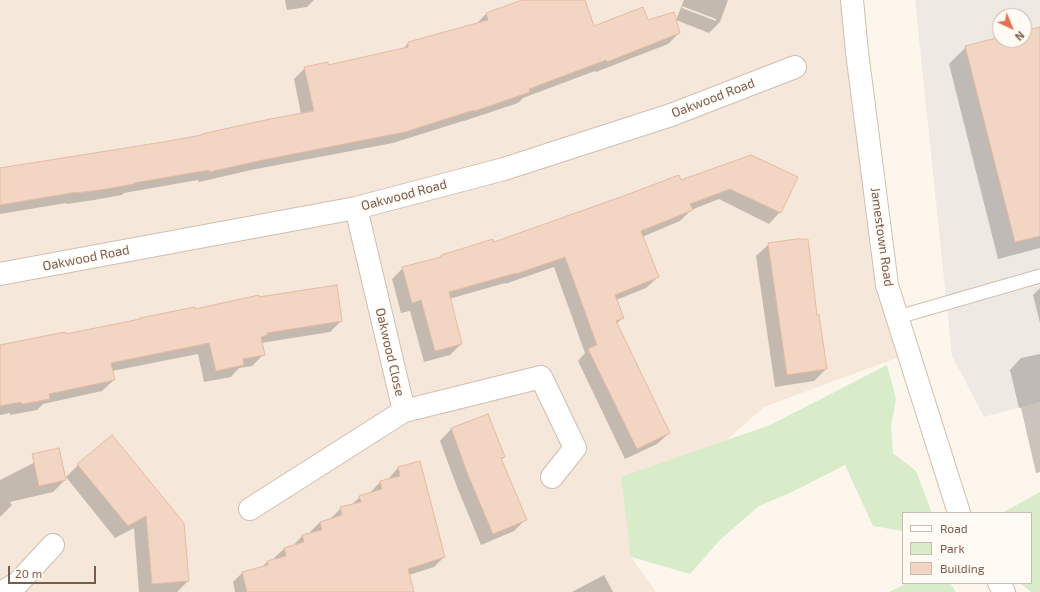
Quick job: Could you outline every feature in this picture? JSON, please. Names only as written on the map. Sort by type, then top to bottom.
[{"type":"street","name":"Jamestown Road","points":[[852,0],[857,52],[888,285],[960,512]]},
{"type":"street","name":"Oakwood Road","points":[[0,274],[356,208],[504,169],[671,115],[795,67]]},
{"type":"street","name":"Oakwood Close","points":[[250,509],[404,410],[356,208]]},
{"type":"street","points":[[404,410],[541,377],[575,448],[552,478]]},
{"type":"street","points":[[2,592],[18,583],[53,545]]},
{"type":"lane","points":[[898,317],[1040,276]]},
{"type":"shaded area","points":[[0,0],[851,0],[857,52],[910,353],[764,407],[687,474],[631,557],[656,592],[0,592]]},
{"type":"shaded area","points":[[915,0],[1040,0],[1040,402],[984,417],[952,356]]},
{"type":"green space","points":[[887,365],[896,399],[891,426],[893,453],[916,471],[932,512],[902,512],[902,531],[873,526],[845,465],[792,492],[759,506],[720,540],[690,574],[631,557],[621,477],[770,425]]},
{"type":"green space","points":[[1040,492],[1040,592],[1031,592],[1021,584],[1032,584],[1032,512],[1004,512]]},
{"type":"green space","points":[[905,584],[951,584],[956,592],[889,592]]},
{"type":"building","points":[[522,0],[585,0],[594,26],[643,7],[648,20],[674,12],[680,33],[607,62],[606,60],[529,89],[530,92],[475,111],[474,110],[405,132],[209,172],[209,170],[106,189],[77,192],[0,205],[0,168],[202,135],[270,119],[314,111],[304,67],[328,62],[328,65],[408,47],[408,42],[488,20],[486,13]]},
{"type":"building","points":[[1040,27],[1040,236],[1015,242],[965,46],[992,39],[992,48],[1032,48],[1032,29]]},
{"type":"building","points":[[751,155],[798,177],[781,213],[730,189],[690,204],[693,210],[641,231],[659,277],[615,295],[624,318],[616,321],[670,433],[637,449],[588,349],[597,345],[565,257],[516,274],[449,292],[462,344],[435,351],[421,300],[412,303],[402,267],[441,257],[441,255],[493,239],[494,242],[679,175],[681,180]]},
{"type":"building","points":[[808,239],[817,315],[819,315],[827,369],[787,375],[768,243]]},
{"type":"building","points":[[337,285],[342,321],[267,333],[267,335],[261,337],[265,355],[243,359],[244,365],[216,371],[209,343],[111,363],[115,380],[49,394],[50,399],[0,406],[0,345],[65,332],[66,334],[259,295],[259,297]]},
{"type":"building","points":[[488,414],[505,457],[501,458],[527,520],[493,534],[468,475],[451,428]]},
{"type":"building","points":[[112,435],[184,523],[189,581],[152,584],[146,516],[128,526],[77,464]]},
{"type":"building","points":[[59,448],[66,480],[39,486],[32,454]]},
{"type":"building","points":[[420,461],[445,557],[408,569],[414,592],[247,592],[242,572],[268,565],[267,561],[286,556],[284,548],[304,542],[302,535],[322,530],[320,522],[342,515],[340,507],[361,502],[359,496],[382,489],[380,481],[400,476],[398,467]]}]
